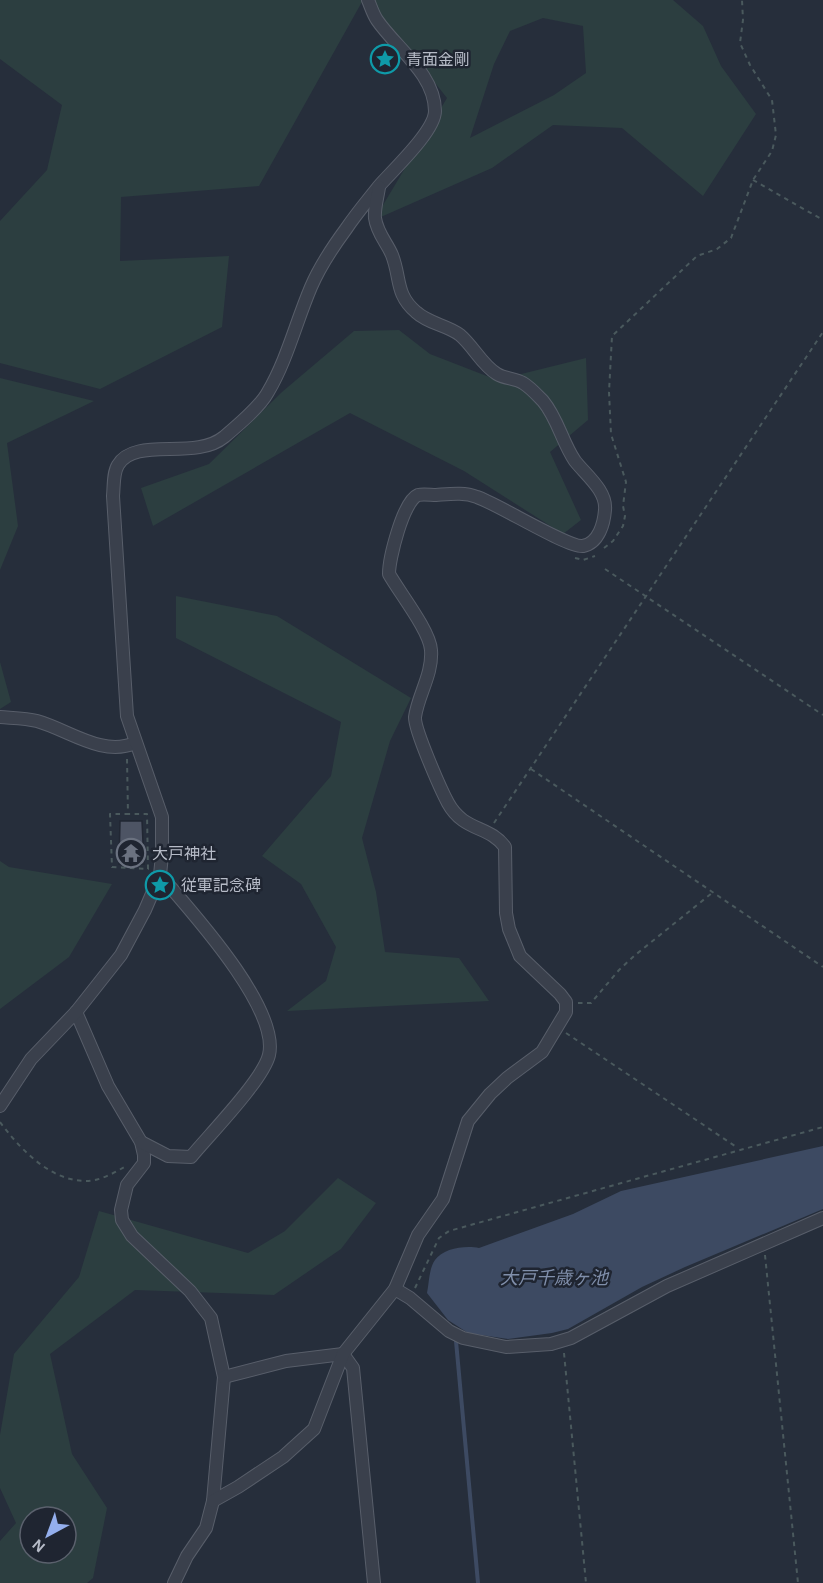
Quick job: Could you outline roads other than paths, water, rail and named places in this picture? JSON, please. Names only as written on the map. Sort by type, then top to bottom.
[{"type":"street","points":[[0,1106],[31,1059],[76,1012],[121,955],[145,910],[160,875],[162,817],[131,745],[127,716],[113,496],[117,466],[125,457],[136,451],[193,450],[213,445],[267,394],[286,356],[310,289],[322,263],[379,187],[429,129],[435,112],[432,93],[425,79],[377,20],[368,0]]},
{"type":"street","points":[[213,1501],[283,1457],[314,1429],[343,1354],[395,1289],[418,1236],[443,1199],[468,1121],[490,1094],[507,1078],[543,1052],[566,1012],[566,1002],[560,994],[520,956],[509,929],[506,913],[505,847],[489,834],[461,821],[439,785],[415,718],[430,662],[431,649],[426,634],[389,574],[393,544],[411,501],[418,495],[466,494],[514,514],[567,543],[581,546],[590,544],[597,537],[603,524],[606,507],[602,493],[575,461],[544,402],[523,383],[496,373],[485,364],[478,352],[453,329],[427,320],[405,301],[398,285],[392,255],[383,242],[375,217],[379,187]]},
{"type":"street","points":[[0,717],[36,721],[103,747],[131,745]]},
{"type":"street","points":[[142,1148],[168,1156],[191,1157],[259,1076],[269,1056],[269,1038],[264,1018],[243,982],[202,924],[160,875]]},
{"type":"street","points":[[76,1012],[108,1086],[142,1148],[144,1163],[133,1176],[125,1191],[121,1210],[122,1220],[132,1236],[190,1291],[211,1318],[224,1377],[213,1501],[206,1528],[187,1556],[174,1583]]},
{"type":"street","points":[[395,1289],[410,1298],[448,1332],[463,1338],[506,1347],[563,1341],[667,1286],[823,1218]]},
{"type":"street","points":[[224,1377],[286,1361],[343,1354]]},
{"type":"street","points":[[343,1354],[352,1368],[374,1583]]},
{"type":"water","name":"大戸千歳ヶ池","points":[[823,1146],[823,1209],[642,1287],[568,1329],[508,1339],[468,1333],[448,1320],[427,1293],[433,1263],[449,1250],[461,1247],[479,1248],[573,1214],[621,1191]]},
{"type":"waterway","points":[[456,1341],[478,1583]]},
{"type":"place","name":"青面金剛","points":[[385,59]]},
{"type":"place","name":"大戸神社","points":[[131,853]]},
{"type":"place","name":"従軍記念碑","points":[[160,885]]}]
